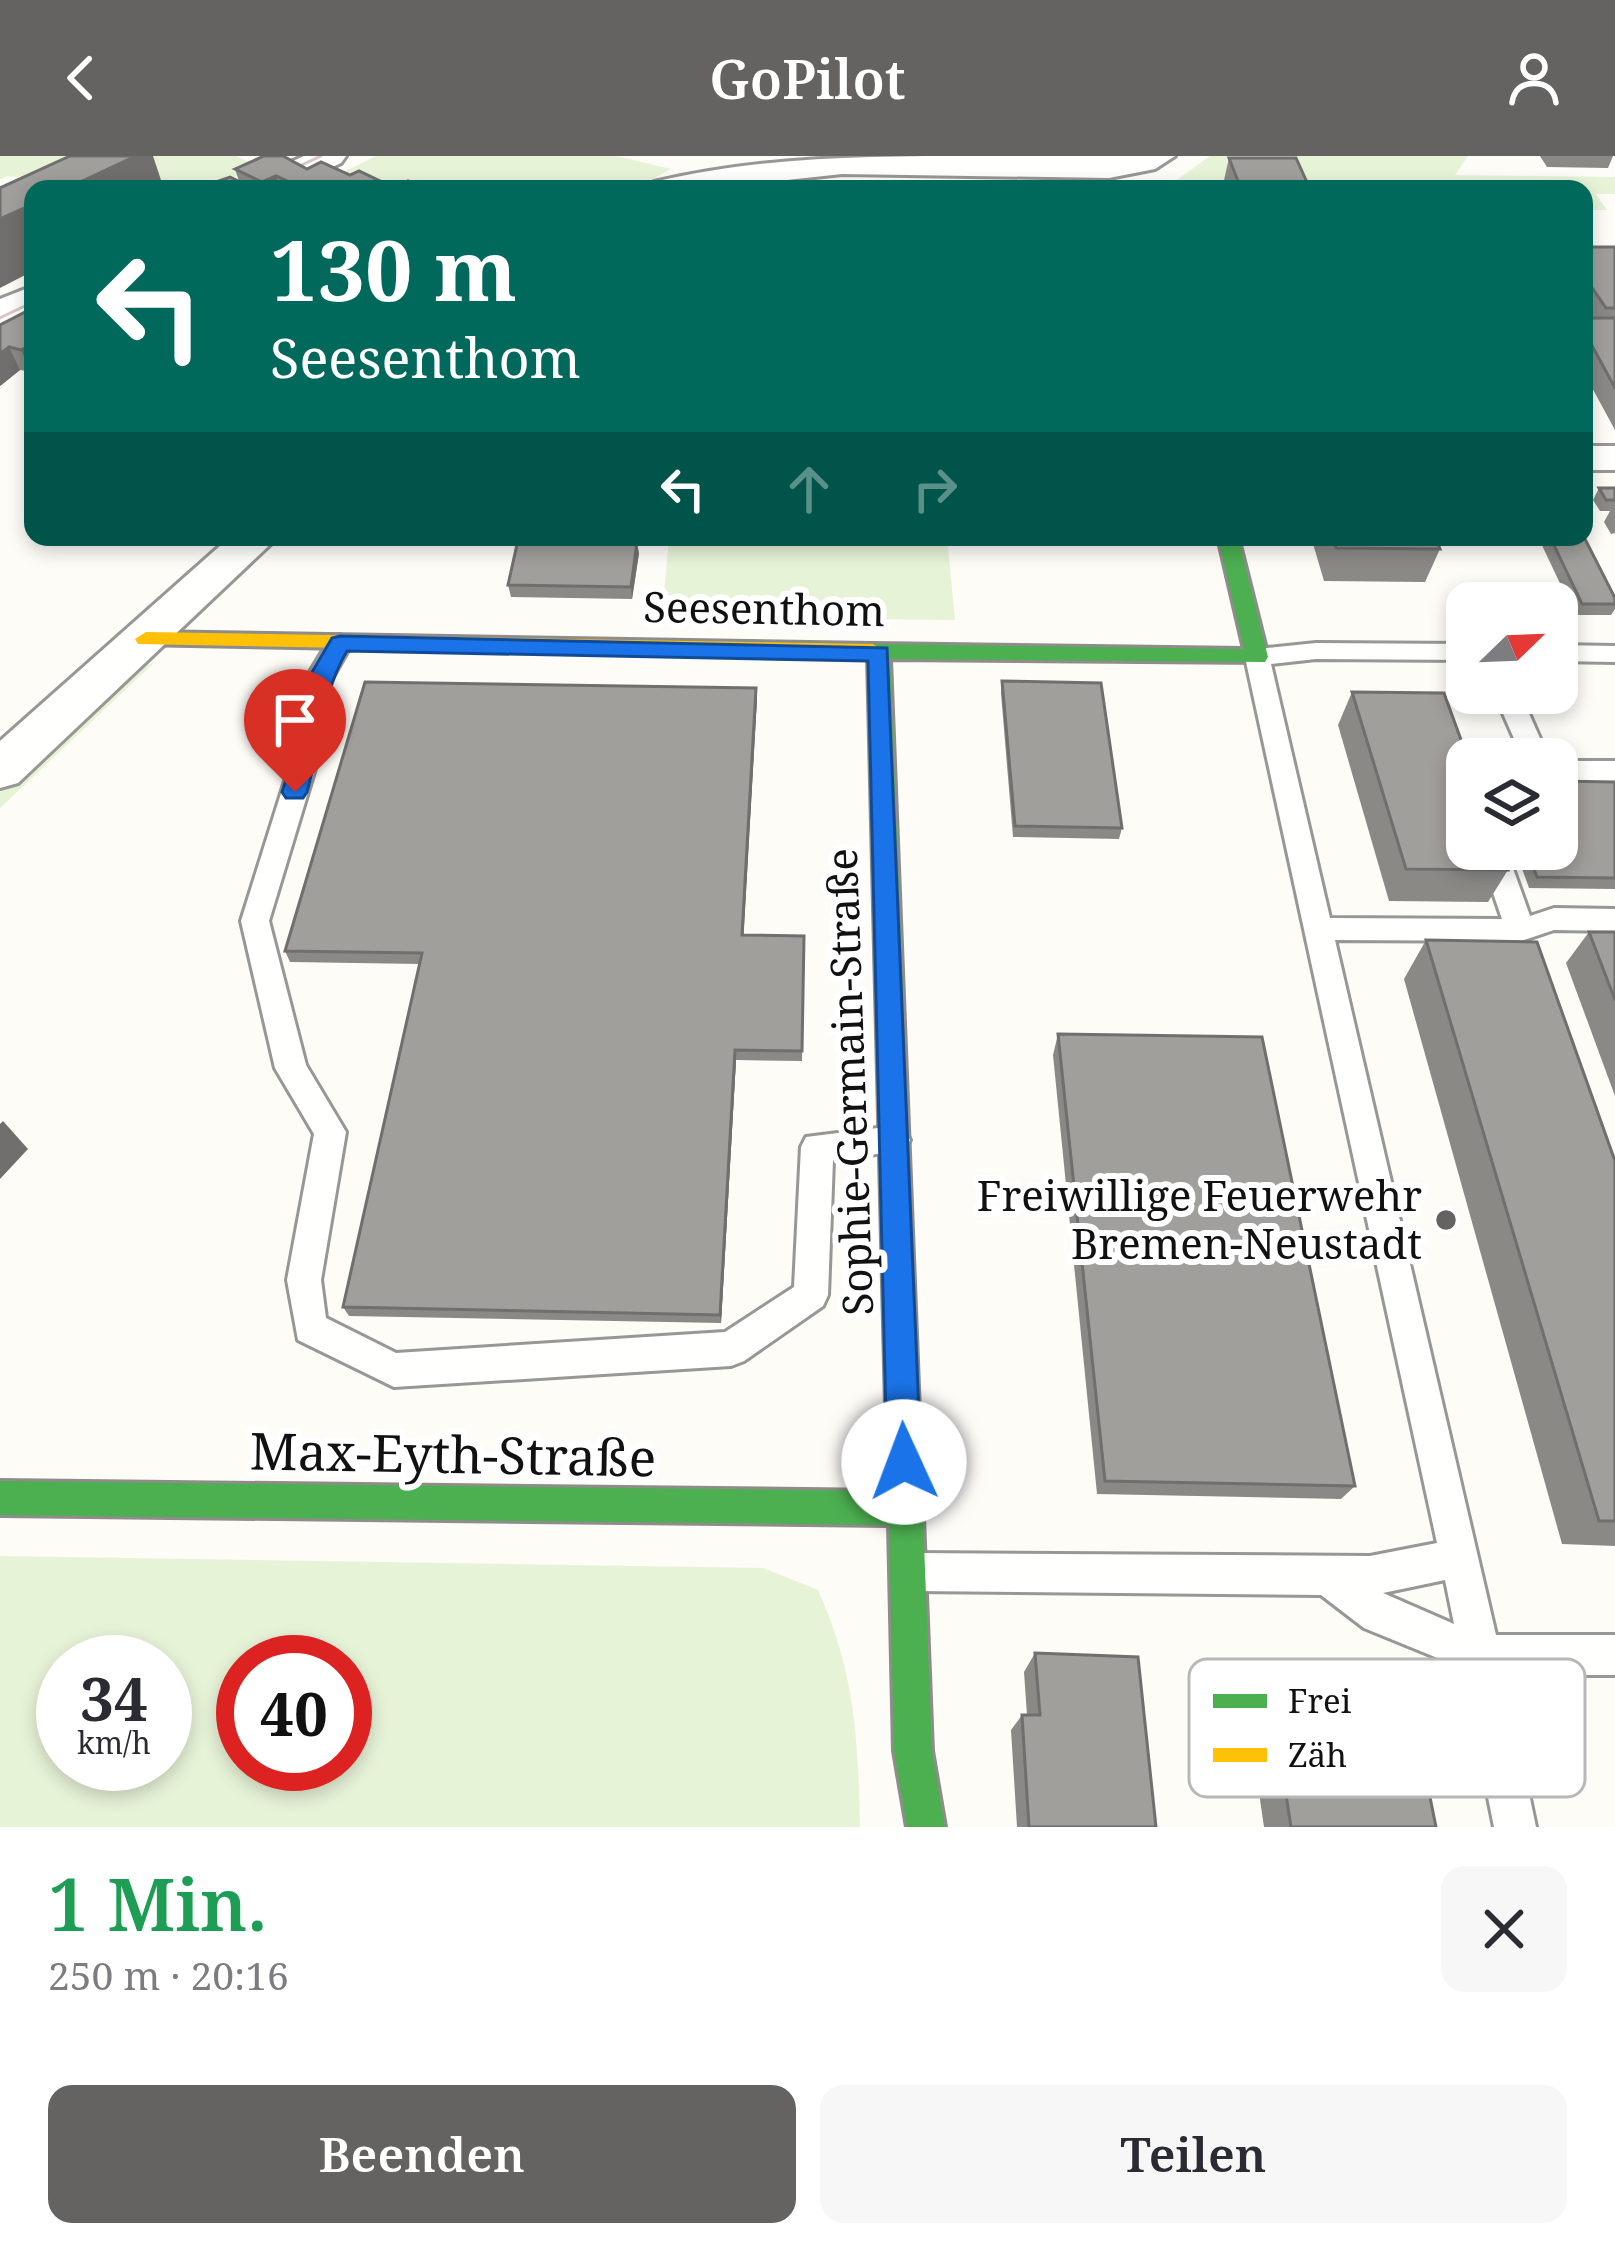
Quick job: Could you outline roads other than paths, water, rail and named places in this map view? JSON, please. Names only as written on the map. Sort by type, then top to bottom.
[{"type":"street","points":[[278,180],[330,156]]},
{"type":"street","points":[[694,180],[722,171],[838,163],[1140,170]]},
{"type":"street","points":[[5,758],[146,639],[246,546]]},
{"type":"street","points":[[1230,546],[1257,657]]},
{"type":"street","name":"Seesenthom","points":[[146,639],[1257,657]]},
{"type":"street","name":"Sophie-Germain-Straße","points":[[879,654],[914,1751],[926,1827]]},
{"type":"street","name":"Max-Eyth-Straße","points":[[0,1498],[905,1508]]},
{"type":"lane","points":[[340,643],[317,682],[308,749],[255,921],[290,1067],[330,1132],[304,1280],[310,1328],[394,1370],[731,1349],[811,1295],[818,1148],[894,1140]]},
{"type":"lane","points":[[1446,652],[1316,651],[1257,657],[1482,1659]]},
{"type":"lane","points":[[1578,653],[1615,654]]},
{"type":"lane","points":[[1578,771],[1615,771]]},
{"type":"lane","points":[[1500,870],[1521,930]]},
{"type":"lane","points":[[1316,929],[1521,930],[1554,919],[1615,920]]},
{"type":"lane","points":[[908,1572],[1370,1576],[1458,1558]]},
{"type":"lane","points":[[1328,1576],[1378,1614],[1481,1655],[1615,1655]]},
{"type":"lane","points":[[1509,1797],[1515,1827]]},
{"type":"tram line","points":[[270,180],[321,156]]},
{"type":"tram line","points":[[0,318],[24,306]]},
{"type":"place","name":"Freiwillige Feuerwehr Bremen-Neustadt","points":[[1446,1220]]}]
